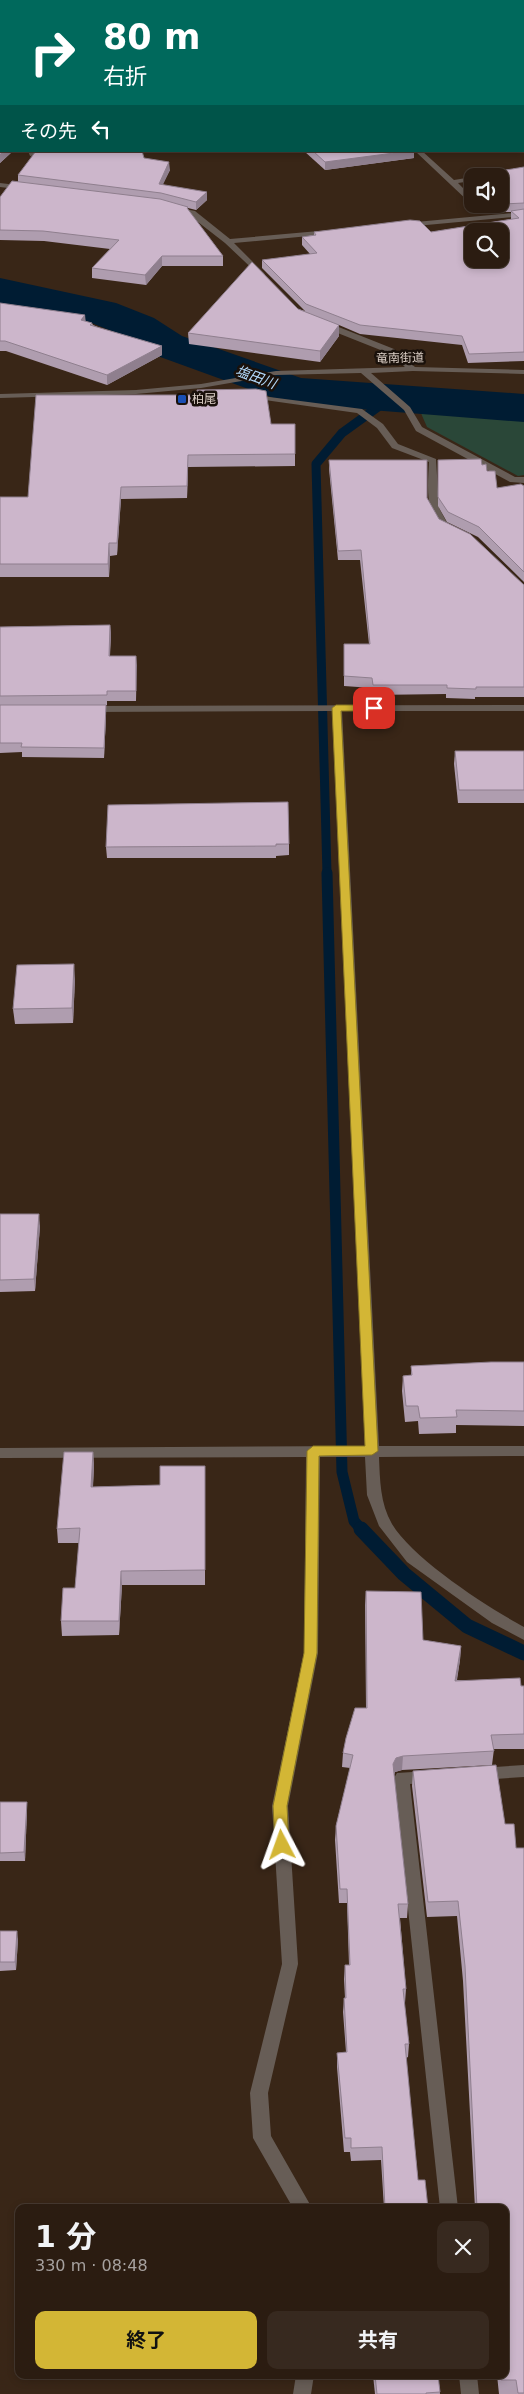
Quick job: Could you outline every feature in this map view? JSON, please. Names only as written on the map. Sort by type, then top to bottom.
[{"type":"street","points":[[419,152],[464,193]]},
{"type":"street","points":[[452,182],[464,180]]},
{"type":"street","points":[[0,185],[34,189]]},
{"type":"street","points":[[168,207],[192,213],[228,241],[268,282]]},
{"type":"street","points":[[488,213],[492,217]]},
{"type":"street","points":[[394,226],[524,214]]},
{"type":"street","points":[[228,241],[336,231]]},
{"type":"street","points":[[311,320],[391,350],[413,369]]},
{"type":"street","name":"竜南街道","points":[[202,386],[276,373],[413,369],[524,372]]},
{"type":"street","points":[[364,371],[407,409],[419,429],[513,480],[524,491]]},
{"type":"street","points":[[0,396],[136,392],[202,386],[274,400],[359,411],[380,426],[395,446],[433,461],[432,507],[443,525],[459,532]]},
{"type":"street","points":[[513,480],[524,480]]},
{"type":"street","points":[[336,708],[374,1495],[386,1526],[412,1558],[497,1619],[524,1634]]},
{"type":"street","points":[[79,709],[524,708]]},
{"type":"street","points":[[301,2204],[262,2138],[259,2093],[290,1964],[280,1806],[311,1653],[313,1451]]},
{"type":"street","points":[[0,1453],[524,1451]]},
{"type":"street","points":[[468,1775],[524,1771]]},
{"type":"street","points":[[440,1776],[402,1778],[449,2204]]},
{"type":"street","points":[[302,2394],[304,2379]]},
{"type":"street","points":[[468,2379],[470,2394]]},
{"type":"green space","points":[[417,404],[524,415],[524,475],[518,476],[427,427]]},
{"type":"building","points":[[35,152],[142,152],[144,158],[169,162],[159,184],[207,192],[196,202],[161,193],[18,175]]},
{"type":"building","points":[[314,152],[401,152],[325,162]]},
{"type":"building","points":[[524,167],[524,203],[509,204],[509,170]]},
{"type":"building","points":[[12,181],[160,199],[188,207],[223,256],[162,256],[145,275],[92,268],[119,240],[43,231],[0,230],[0,197]]},
{"type":"building","points":[[524,209],[524,352],[469,354],[462,336],[360,325],[306,304],[262,260],[317,253],[302,237],[316,235],[314,232],[410,220],[420,221],[431,232],[464,227],[464,268],[509,268],[509,223],[488,223],[519,218],[511,211]]},
{"type":"building","points":[[252,262],[298,309],[339,325],[320,351],[188,333]]},
{"type":"building","points":[[0,303],[85,315],[81,320],[92,323],[90,325],[162,346],[107,375],[5,341],[0,341]]},
{"type":"building","points":[[256,389],[266,391],[271,424],[295,424],[295,454],[188,455],[187,486],[121,487],[117,543],[109,543],[108,564],[0,564],[0,497],[28,497],[36,395],[197,395],[197,390]]},
{"type":"building","points":[[481,459],[482,465],[486,464],[487,471],[495,471],[497,488],[521,484],[524,486],[524,572],[479,527],[448,512],[438,497],[438,460]]},
{"type":"building","points":[[329,460],[427,460],[427,498],[439,519],[470,534],[524,585],[524,687],[476,687],[476,689],[447,688],[447,685],[373,685],[372,678],[344,676],[344,644],[370,644],[361,550],[338,551]]},
{"type":"building","points":[[110,625],[109,656],[136,656],[136,691],[107,691],[107,695],[0,696],[0,627]]},
{"type":"building","points":[[0,705],[106,705],[104,748],[21,747],[22,743],[0,743]]},
{"type":"building","points":[[455,751],[524,751],[524,790],[459,790]]},
{"type":"building","points":[[288,802],[289,844],[276,844],[276,846],[106,847],[108,805]]},
{"type":"building","points":[[74,964],[72,1008],[13,1009],[17,965]]},
{"type":"building","points":[[0,1214],[39,1214],[34,1279],[0,1280]]},
{"type":"building","points":[[524,1362],[524,1411],[456,1410],[457,1417],[420,1418],[418,1406],[406,1406],[403,1376],[412,1375],[411,1366]]},
{"type":"building","points":[[64,1452],[93,1452],[91,1487],[160,1485],[160,1466],[205,1466],[205,1570],[121,1571],[119,1621],[61,1621],[63,1588],[75,1588],[80,1528],[57,1529]]},
{"type":"building","points":[[366,1591],[421,1592],[423,1640],[461,1646],[455,1681],[520,1678],[521,1686],[524,1686],[524,1734],[491,1735],[494,1751],[403,1756],[396,1758],[393,1764],[408,1904],[398,1904],[406,1989],[403,1989],[409,2044],[405,2044],[418,2180],[425,2180],[428,2204],[385,2204],[382,2147],[351,2148],[351,2138],[345,2138],[337,2053],[347,2052],[344,1998],[346,1998],[345,1965],[350,1965],[347,1889],[340,1889],[336,1826],[353,1755],[343,1753],[346,1738],[355,1708],[367,1708]]},
{"type":"building","points":[[496,1765],[505,1824],[514,1824],[516,1848],[524,1848],[524,2393],[518,2393],[516,2380],[501,2379],[509,2379],[509,2204],[477,2204],[465,1966],[458,1901],[428,1902],[413,1771]]},
{"type":"building","points":[[0,1802],[27,1802],[24,1852],[0,1853]]},
{"type":"building","points":[[0,1931],[17,1931],[15,1962],[0,1962]]},
{"type":"building","points":[[375,2379],[438,2379],[440,2392],[426,2394],[377,2394]]},
{"type":"waterway","name":"塩田川","points":[[0,291],[101,312],[139,327],[167,345],[295,391],[524,408]]},
{"type":"waterway","points":[[327,874],[316,464],[342,433],[389,399]]},
{"type":"waterway","points":[[327,873],[342,1472],[354,1521],[362,1530]]},
{"type":"waterway","points":[[361,1529],[404,1574],[467,1626],[524,1653]]},
{"type":"place","name":"柏尾","points":[[182,399]]},
{"type":"route","points":[[282,1845],[280,1806],[311,1653],[313,1451],[372,1451],[336,708],[374,708]]}]
